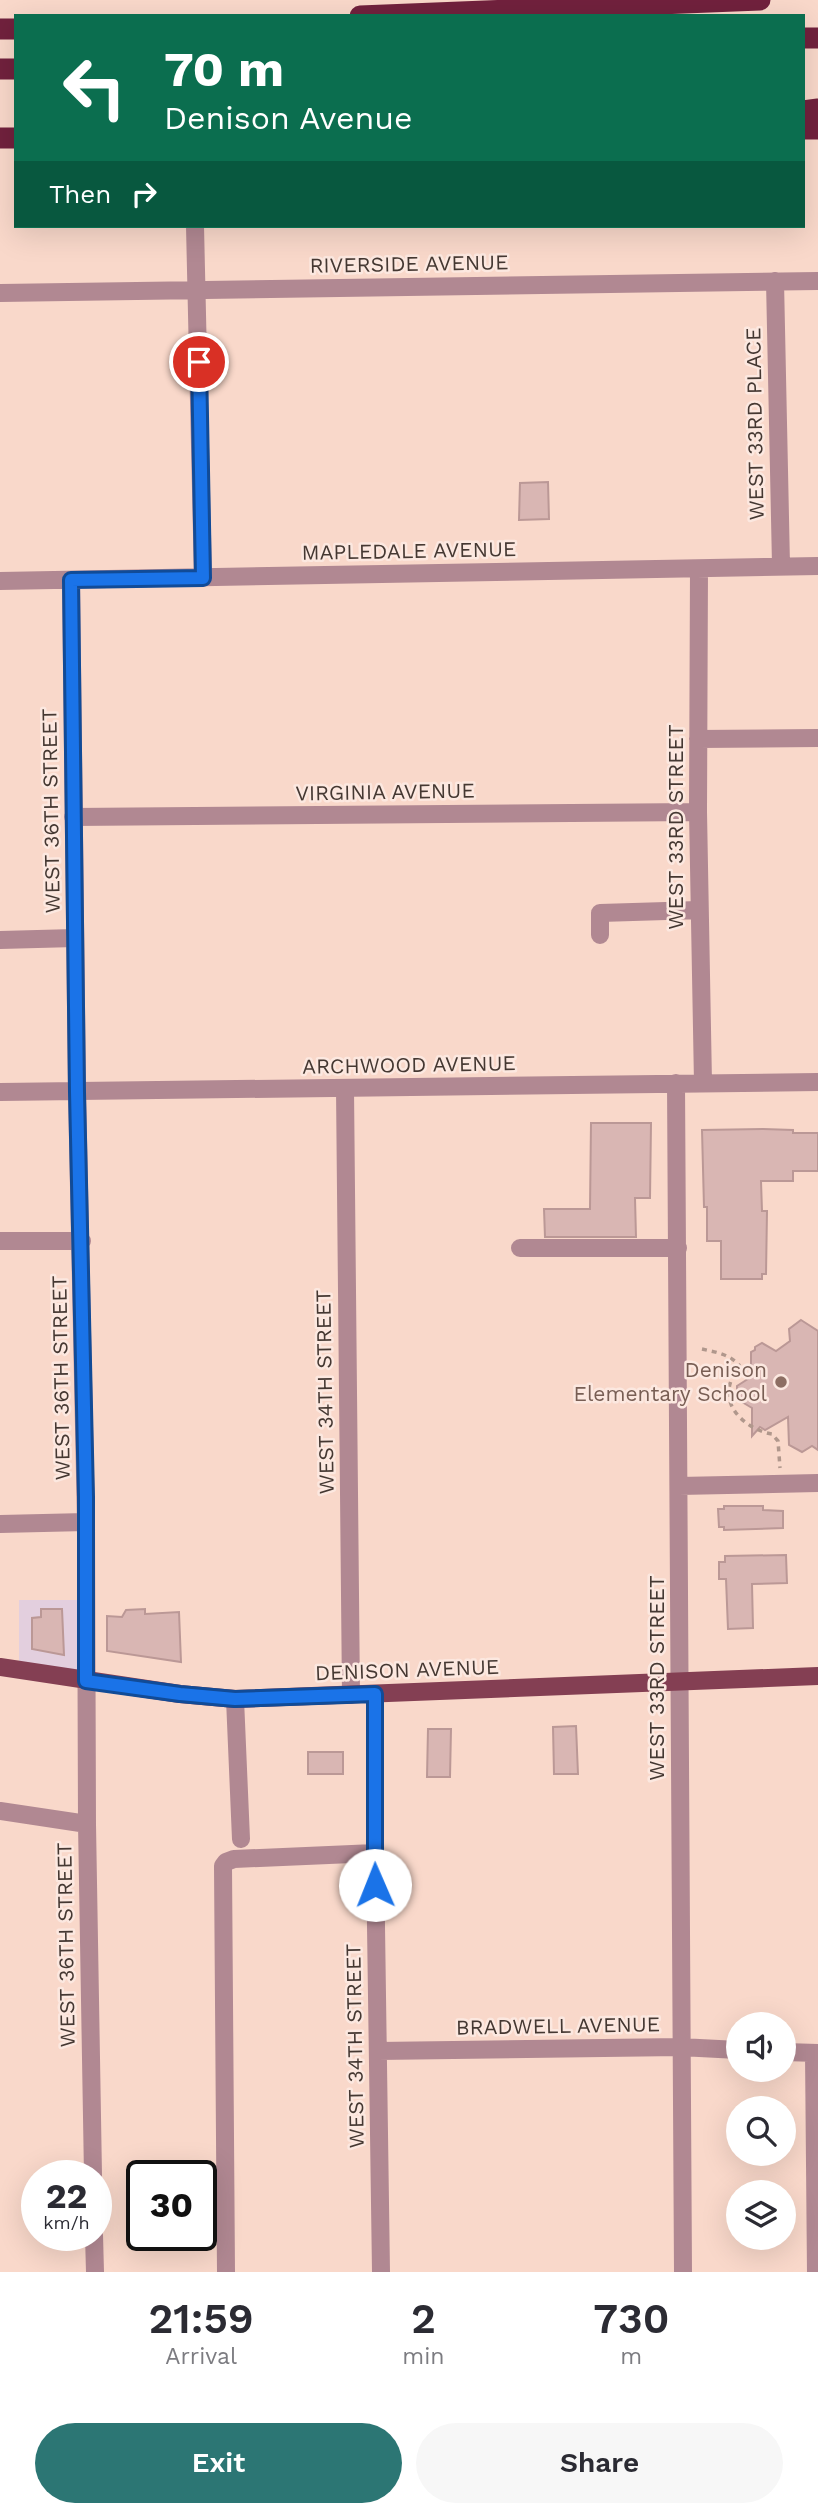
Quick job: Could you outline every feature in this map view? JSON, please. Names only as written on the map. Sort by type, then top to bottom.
[{"type":"highway","points":[[410,14],[760,0]]},
{"type":"main road","name":"DENISON AVENUE","points":[[0,1667],[180,1694],[235,1699],[818,1676]]},
{"type":"street","points":[[195,228],[203,578]]},
{"type":"street","name":"WEST 33RD PLACE","points":[[775,281],[781,565]]},
{"type":"street","name":"RIVERSIDE AVENUE","points":[[0,293],[818,281]]},
{"type":"street","name":"MAPLEDALE AVENUE","points":[[0,581],[818,566]]},
{"type":"street","name":"WEST 33RD STREET","points":[[699,569],[698,812],[703,1083]]},
{"type":"street","name":"WEST 36TH STREET","points":[[71,580],[93,2160]]},
{"type":"street","points":[[698,740],[818,738]]},
{"type":"street","name":"VIRGINIA AVENUE","points":[[73,817],[698,812]]},
{"type":"street","points":[[600,935],[600,913],[699,910]]},
{"type":"street","points":[[0,940],[75,939]]},
{"type":"street","name":"ARCHWOOD AVENUE","points":[[0,1092],[345,1090],[818,1082]]},
{"type":"street","name":"WEST 33RD STREET","points":[[676,1083],[683,2272]]},
{"type":"street","name":"WEST 34TH STREET","points":[[345,1090],[351,1695]]},
{"type":"street","points":[[0,1241],[82,1241]]},
{"type":"street","points":[[520,1248],[678,1248]]},
{"type":"street","points":[[679,1486],[818,1483]]},
{"type":"street","points":[[0,1524],[86,1522]]},
{"type":"street","name":"WEST 34TH STREET","points":[[375,1694],[381,2272]]},
{"type":"street","points":[[235,1699],[241,1839]]},
{"type":"street","points":[[0,1811],[87,1824]]},
{"type":"street","points":[[226,2272],[223,1866],[234,1859],[375,1853]]},
{"type":"street","name":"BRADWELL AVENUE","points":[[378,2051],[680,2047],[726,2049]]},
{"type":"street","points":[[796,2052],[816,2053],[816,2272]]},
{"type":"street","points":[[94,2251],[95,2272]]},
{"type":"path","points":[[702,1349],[723,1354],[734,1359],[739,1365],[730,1382],[728,1395],[744,1424],[760,1432],[772,1434],[778,1441],[781,1474]]},
{"type":"shaded area","points":[[19,1600],[86,1600],[86,1681],[19,1670]]},
{"type":"building","points":[[548,482],[549,519],[519,520],[520,483]]},
{"type":"building","points":[[591,1123],[651,1123],[650,1198],[635,1198],[636,1237],[545,1237],[544,1209],[590,1209]]},
{"type":"building","points":[[763,1129],[818,1133],[818,1171],[793,1171],[793,1181],[761,1181],[762,1211],[767,1211],[766,1274],[762,1274],[762,1279],[721,1279],[721,1241],[707,1241],[702,1130]]},
{"type":"building","name":"Denison Elementary School","points":[[801,1320],[818,1331],[818,1450],[812,1446],[802,1452],[789,1445],[788,1417],[765,1430],[760,1427],[752,1436],[752,1408],[737,1399],[737,1386],[751,1377],[751,1352],[755,1347],[762,1343],[776,1351],[790,1341],[789,1329]]},
{"type":"building","points":[[724,1506],[763,1506],[763,1510],[783,1511],[783,1528],[724,1530],[724,1527],[719,1527],[718,1509],[724,1509]]},
{"type":"building","points":[[786,1555],[787,1583],[752,1584],[753,1628],[728,1629],[726,1579],[719,1579],[719,1562],[725,1562],[725,1556]]},
{"type":"building","points":[[41,1609],[62,1609],[64,1655],[32,1649],[32,1618],[41,1617]]},
{"type":"building","points":[[145,1609],[145,1614],[179,1612],[181,1662],[107,1651],[107,1616],[122,1617],[126,1610]]},
{"type":"building","points":[[576,1726],[578,1774],[554,1774],[553,1727]]},
{"type":"building","points":[[428,1729],[451,1729],[450,1777],[427,1777]]},
{"type":"building","points":[[308,1752],[343,1752],[343,1774],[308,1774]]},
{"type":"place","name":"Denison Elementary School","points":[[781,1382]]},
{"type":"route","points":[[199,362],[203,578],[71,580],[77,1092],[86,1497],[86,1681],[235,1699],[375,1694],[375,1885]]}]
